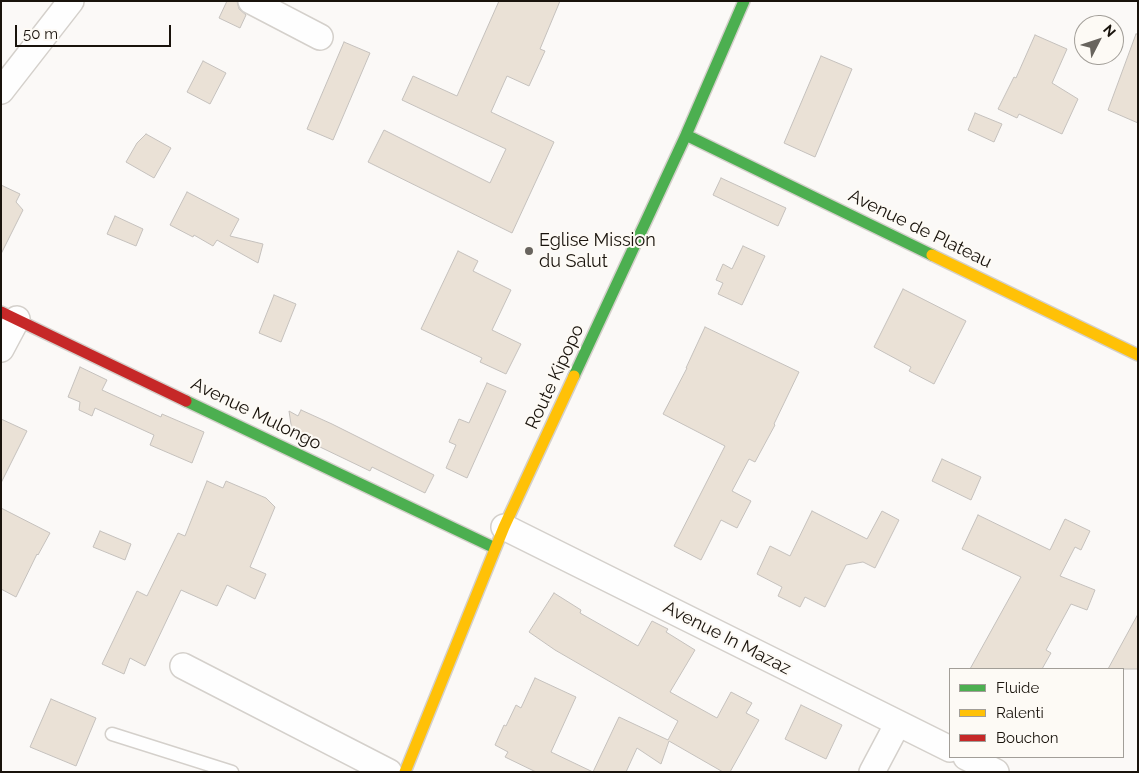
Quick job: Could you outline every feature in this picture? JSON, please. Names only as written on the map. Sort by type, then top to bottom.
[{"type":"street","points":[[1,90],[71,1]]},
{"type":"street","points":[[251,1],[320,37]]},
{"type":"street","name":"Route Kipopo","points":[[405,772],[500,538],[686,135],[744,1]]},
{"type":"street","name":"Avenue de Plateau","points":[[686,135],[1138,355]]},
{"type":"street","points":[[1,349],[9,316]]},
{"type":"street","name":"Avenue Mulongo","points":[[9,316],[500,538]]},
{"type":"street","name":"Avenue In Mazaz","points":[[500,538],[949,748]]},
{"type":"street","points":[[183,666],[389,772]]},
{"type":"street","points":[[872,772],[898,723]]},
{"type":"street","points":[[968,758],[996,772]]},
{"type":"lane","points":[[112,734],[232,772]]},
{"type":"building","points":[[227,1],[237,1],[239,9],[246,15],[240,28],[219,18]]},
{"type":"building","points":[[499,1],[560,1],[540,49],[545,51],[529,86],[507,76],[491,112],[554,142],[512,233],[368,162],[384,130],[490,183],[506,149],[402,100],[413,76],[457,96]]},
{"type":"building","points":[[1136,34],[1138,34],[1138,123],[1108,110]]},
{"type":"building","points":[[1035,35],[1067,49],[1052,83],[1078,99],[1062,134],[1019,114],[1017,118],[998,109],[1014,77],[1016,78]]},
{"type":"building","points":[[344,42],[370,53],[333,140],[307,129]]},
{"type":"building","points":[[821,56],[852,69],[815,157],[784,143]]},
{"type":"building","points":[[203,61],[226,73],[210,104],[187,92]]},
{"type":"building","points":[[975,113],[1002,124],[994,142],[968,130]]},
{"type":"building","points":[[146,134],[171,148],[154,178],[126,162],[137,143]]},
{"type":"building","points":[[721,178],[786,208],[778,226],[713,195]]},
{"type":"building","points":[[1,185],[20,194],[16,202],[23,210],[1,254]]},
{"type":"building","points":[[187,192],[239,219],[230,236],[263,244],[258,263],[217,240],[213,246],[194,235],[193,237],[170,225]]},
{"type":"building","points":[[115,216],[143,229],[136,246],[107,234]]},
{"type":"building","points":[[743,246],[765,256],[742,305],[718,294],[723,283],[716,280],[723,264],[732,269]]},
{"type":"building","points":[[458,251],[478,261],[473,271],[511,290],[492,330],[521,344],[506,374],[480,362],[482,358],[421,329]]},
{"type":"building","points":[[903,289],[966,321],[934,384],[909,371],[911,367],[874,347]]},
{"type":"building","points":[[274,295],[296,304],[281,342],[259,333]]},
{"type":"building","points":[[705,327],[799,372],[775,425],[755,462],[749,459],[732,491],[751,501],[737,528],[721,520],[701,560],[674,546],[725,446],[663,414],[687,368]]},
{"type":"building","points":[[80,367],[107,380],[102,390],[161,417],[162,414],[204,432],[192,463],[150,445],[154,435],[95,408],[92,416],[79,410],[80,402],[68,397]]},
{"type":"building","points":[[487,383],[506,391],[467,478],[446,468],[456,445],[449,442],[459,419],[469,423]]},
{"type":"building","points":[[301,410],[434,475],[425,493],[372,467],[370,471],[292,431],[289,411],[298,416]]},
{"type":"building","points":[[1,419],[27,431],[1,483]]},
{"type":"building","points":[[942,459],[981,477],[971,500],[932,481]]},
{"type":"building","points":[[207,481],[223,488],[226,481],[266,498],[275,507],[250,567],[266,574],[255,599],[227,585],[217,606],[181,590],[145,666],[130,658],[124,674],[102,664],[137,591],[147,596],[178,533],[185,536]]},
{"type":"building","points":[[1,508],[50,533],[37,554],[16,597],[1,589]]},
{"type":"building","points":[[812,511],[867,539],[882,511],[899,520],[875,568],[863,562],[846,565],[825,607],[805,597],[800,607],[778,596],[782,587],[757,574],[770,546],[790,556]]},
{"type":"building","points":[[978,515],[1050,550],[1065,519],[1090,531],[1081,550],[1075,547],[1060,576],[1095,590],[1087,610],[1071,604],[1046,650],[1051,653],[1043,668],[971,668],[1021,577],[962,549]]},
{"type":"building","points":[[100,531],[131,544],[125,560],[93,547]]},
{"type":"building","points":[[554,593],[581,610],[580,613],[638,646],[652,621],[668,629],[666,632],[695,650],[670,692],[717,718],[731,692],[752,703],[746,713],[759,720],[730,772],[723,772],[669,741],[661,764],[637,748],[626,772],[593,772],[619,717],[668,740],[678,721],[555,650],[529,632]]},
{"type":"building","points":[[1138,614],[1138,669],[1109,668]]},
{"type":"building","points":[[535,678],[576,697],[551,752],[593,772],[536,772],[505,757],[508,752],[495,745],[516,705],[521,708]]},
{"type":"building","points":[[51,699],[96,718],[76,766],[30,747]]},
{"type":"building","points":[[801,705],[842,725],[826,759],[785,739]]},
{"type":"traffic: fast","points":[[574,376],[686,135],[744,1]]},
{"type":"traffic: fast","points":[[686,135],[932,255]]},
{"type":"traffic: fast","points":[[186,401],[495,548]]},
{"type":"traffic: slow","points":[[932,255],[1138,355]]},
{"type":"traffic: slow","points":[[405,772],[504,527],[574,376]]},
{"type":"traffic: jam","points":[[1,312],[186,401]]},
{"type":"place","name":"Eglise Mission du Salut","points":[[529,251]]}]
